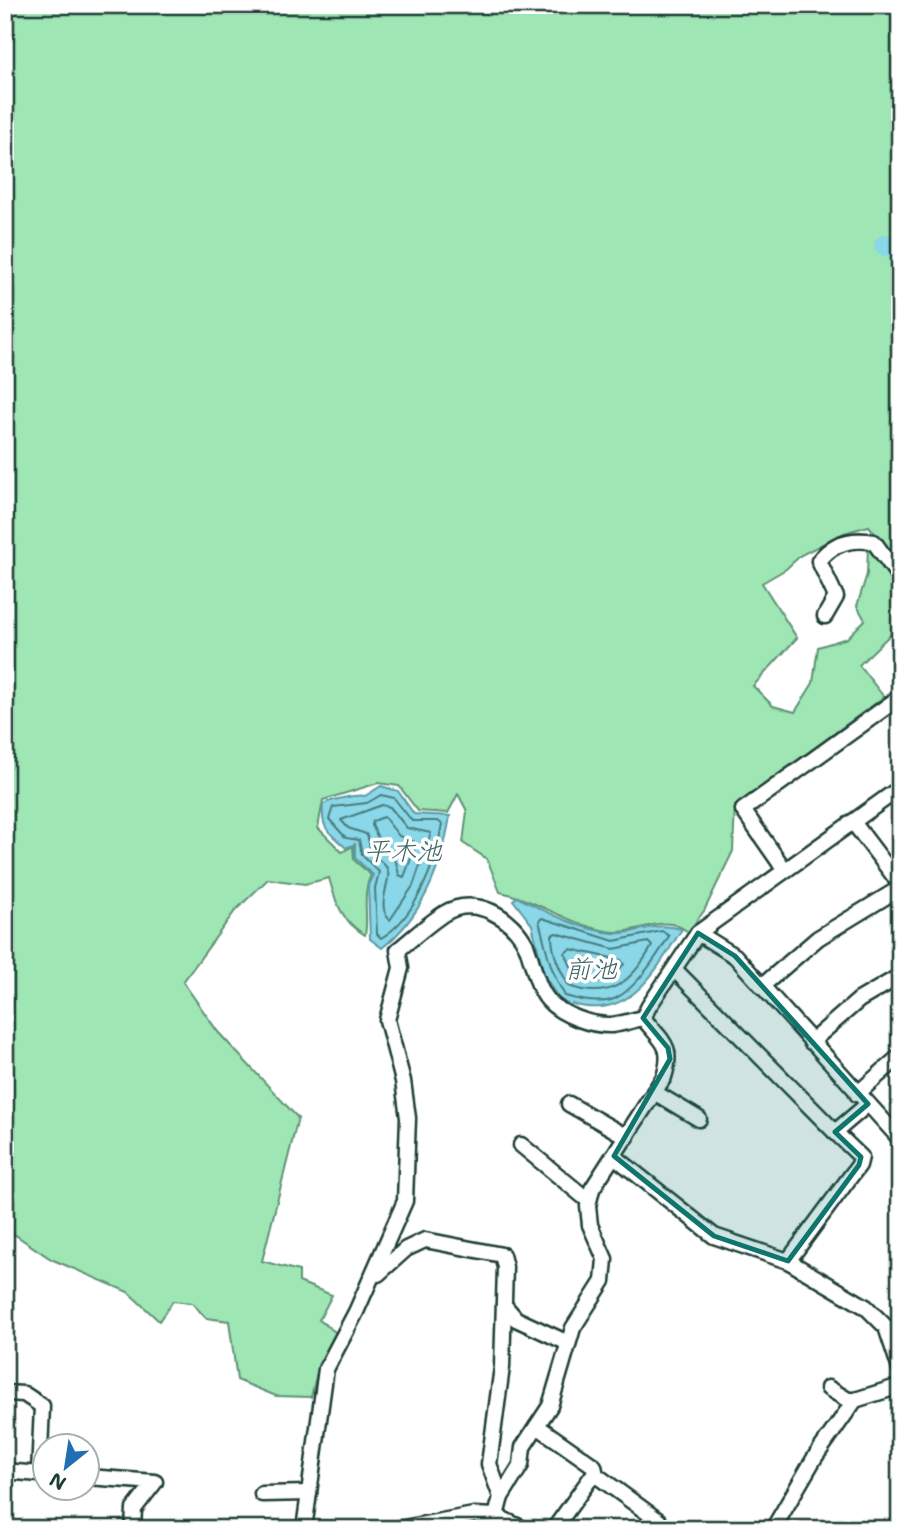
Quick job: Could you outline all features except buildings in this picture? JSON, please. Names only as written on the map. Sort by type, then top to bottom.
[{"type":"street","points":[[825,616],[835,597],[819,561],[826,551],[854,538],[874,542],[900,578]]},
{"type":"street","points":[[784,869],[743,810],[900,697]]},
{"type":"street","points":[[304,1529],[326,1369],[371,1280],[405,1201],[408,1118],[403,1081],[387,1020],[401,968],[398,950],[447,912],[467,907],[494,912],[506,918],[519,933],[545,998],[554,1007],[597,1023],[612,1025],[643,1018],[698,933],[900,788]]},
{"type":"street","points":[[762,986],[818,938],[900,886],[853,822]]},
{"type":"street","points":[[698,933],[735,956],[900,1139]]},
{"type":"street","points":[[674,970],[861,1157],[859,1165],[788,1261]]},
{"type":"street","points":[[811,1042],[859,1000],[900,976]]},
{"type":"street","points":[[496,1516],[501,1497],[522,1465],[523,1447],[550,1406],[573,1328],[603,1281],[607,1269],[600,1243],[590,1225],[589,1201],[592,1189],[664,1077],[670,1059],[668,1048],[643,1018]]},
{"type":"street","points":[[835,1132],[900,1056]]},
{"type":"street","points":[[654,1092],[699,1119]]},
{"type":"street","points":[[569,1104],[627,1136]]},
{"type":"street","points":[[521,1145],[589,1201]]},
{"type":"street","points":[[614,1156],[714,1236],[788,1261],[866,1307],[886,1327],[900,1369]]},
{"type":"street","points":[[371,1280],[406,1249],[425,1240],[502,1255],[505,1267],[502,1367],[489,1464],[501,1497]]},
{"type":"street","points":[[504,1305],[516,1319],[568,1343]]},
{"type":"street","points":[[828,1388],[848,1400],[855,1400],[900,1386]]},
{"type":"street","points":[[5,1393],[24,1394],[41,1406],[41,1432]]},
{"type":"street","points":[[772,1529],[815,1457],[855,1400]]},
{"type":"street","points":[[537,1426],[594,1466],[595,1472],[659,1521],[663,1529]]},
{"type":"street","points":[[5,1471],[32,1473]]},
{"type":"street","points":[[554,1529],[595,1472]]},
{"type":"street","points":[[102,1478],[155,1482],[134,1508],[133,1529]]},
{"type":"street","points":[[262,1494],[309,1493]]},
{"type":"street","points":[[398,1529],[474,1515],[496,1516],[524,1529]]},
{"type":"highlighted area","points":[[698,933],[735,956],[868,1104],[835,1132],[861,1157],[859,1165],[788,1261],[714,1236],[614,1156],[670,1059],[668,1048],[643,1018]]},
{"type":"green space","points":[[5,5],[900,5],[900,564],[869,526],[844,533],[801,555],[786,569],[762,583],[797,638],[753,686],[773,706],[795,712],[813,683],[818,647],[847,638],[865,620],[857,606],[867,574],[868,547],[900,592],[900,625],[859,665],[884,697],[735,806],[733,851],[704,911],[688,932],[670,924],[651,925],[623,932],[599,929],[500,892],[487,859],[463,843],[467,811],[458,794],[448,813],[418,811],[399,786],[378,783],[323,800],[318,828],[342,852],[353,846],[354,860],[371,875],[366,890],[365,935],[345,918],[329,878],[305,884],[268,879],[235,911],[183,982],[218,1032],[298,1118],[262,1261],[299,1271],[299,1282],[332,1295],[319,1320],[338,1334],[317,1373],[311,1397],[276,1396],[237,1380],[229,1321],[206,1318],[192,1303],[173,1301],[159,1321],[128,1292],[51,1259],[5,1228]]},
{"type":"water","name":"平木池","points":[[381,786],[398,791],[414,814],[450,816],[442,853],[428,889],[409,921],[382,948],[370,939],[368,885],[373,875],[355,858],[355,844],[346,848],[330,833],[323,819],[323,804],[365,796]]},
{"type":"water","name":"前池","points":[[517,897],[564,920],[601,931],[622,933],[661,926],[682,929],[651,976],[625,999],[610,1006],[572,1004],[569,1009],[561,1003],[544,975],[532,925],[513,900]]},
{"type":"waterway","points":[[885,245],[900,249]]}]
